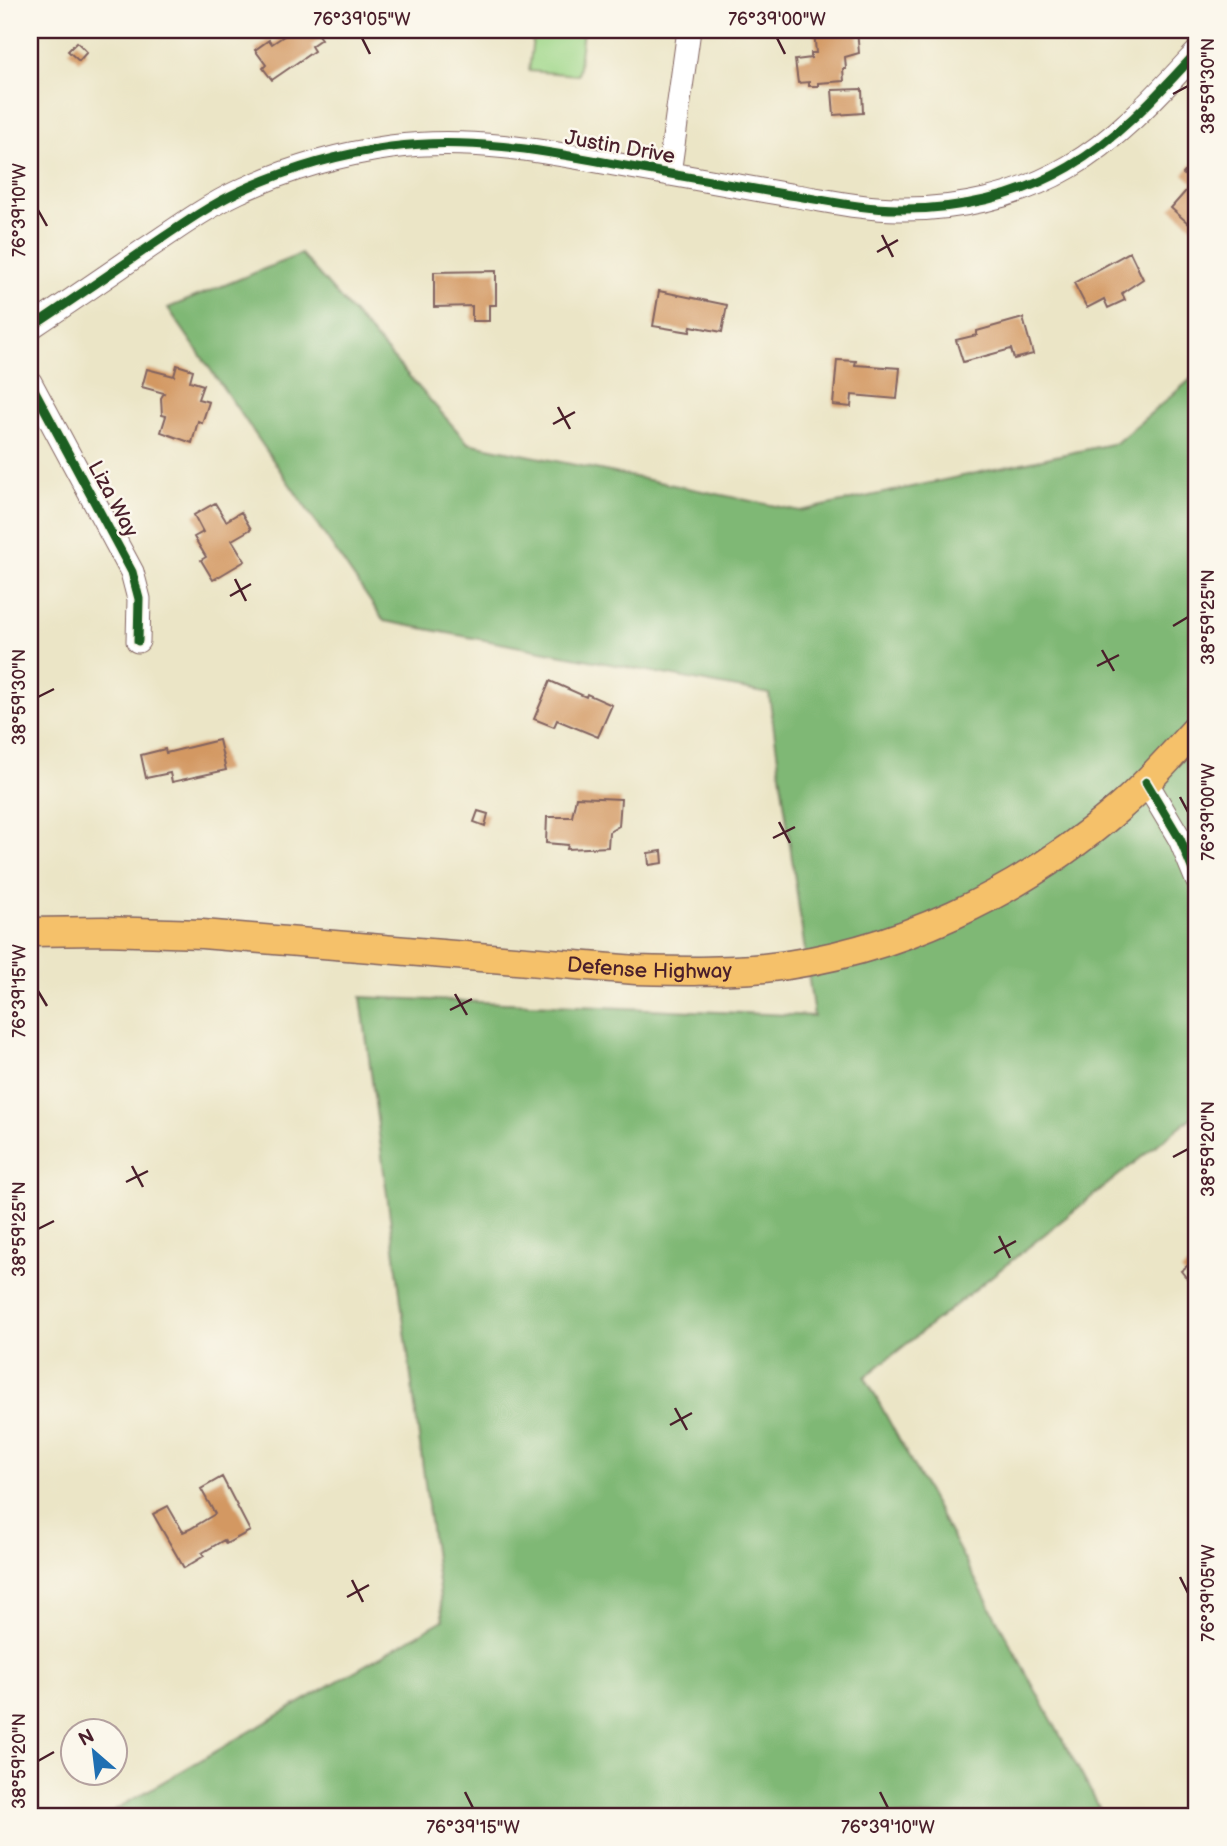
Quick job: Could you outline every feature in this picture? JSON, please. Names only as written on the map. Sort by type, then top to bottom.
[{"type":"main road","name":"Defense Highway","points":[[30,932],[202,934],[636,970],[702,972],[765,968],[814,960],[921,928],[1010,886],[1064,852],[1122,806],[1197,728]]},
{"type":"street","points":[[669,174],[689,30]]},
{"type":"street","name":"Justin Drive","points":[[30,328],[190,219],[238,192],[287,172],[391,147],[485,144],[566,155],[742,187],[895,209],[945,207],[992,199],[1036,183],[1070,166],[1103,144],[1153,99],[1197,52]]},
{"type":"street","name":"Liza Way","points":[[30,382],[132,572],[139,599],[138,641]]},
{"type":"street","points":[[1146,782],[1180,839],[1197,880]]},
{"type":"green space","points":[[534,30],[583,30],[578,75],[529,71]]},
{"type":"green space","points":[[301,254],[468,443],[800,511],[1116,443],[1197,374],[1197,1113],[865,1377],[1104,1816],[104,1816],[443,1620],[361,997],[814,1016],[769,694],[384,621],[168,308]]},
{"type":"building","points":[[293,30],[314,30],[321,39],[311,46],[314,51],[272,80],[263,68],[266,65],[255,50],[269,40],[272,44]]},
{"type":"building","points":[[814,30],[857,30],[859,53],[845,57],[844,81],[818,83],[818,86],[809,86],[809,82],[798,83],[795,60],[811,58],[811,53],[816,53]]},
{"type":"building","points":[[77,42],[87,52],[79,61],[68,51]]},
{"type":"building","points":[[862,89],[863,113],[834,115],[832,90]]},
{"type":"building","points":[[1197,158],[1197,231],[1171,208],[1193,183],[1183,174]]},
{"type":"building","points":[[1130,252],[1143,279],[1122,293],[1125,300],[1108,308],[1104,299],[1087,308],[1074,283]]},
{"type":"building","points":[[496,271],[496,305],[489,305],[489,321],[472,321],[472,306],[434,307],[434,272]]},
{"type":"building","points":[[659,291],[727,305],[722,332],[691,326],[690,332],[653,326]]},
{"type":"building","points":[[1023,318],[1033,354],[1014,359],[1011,349],[963,362],[956,340]]},
{"type":"building","points":[[837,360],[856,361],[855,365],[900,368],[897,399],[852,395],[851,407],[833,405]]},
{"type":"building","points":[[177,365],[193,370],[190,381],[203,385],[198,399],[209,402],[202,423],[198,421],[192,443],[161,432],[166,416],[162,415],[161,398],[164,393],[142,387],[147,369],[174,376]]},
{"type":"building","points":[[215,503],[226,521],[241,512],[251,529],[232,540],[245,561],[213,580],[201,560],[206,557],[194,537],[203,532],[194,515]]},
{"type":"building","points":[[550,681],[612,705],[598,737],[557,720],[554,727],[534,719]]},
{"type":"building","points":[[219,740],[226,770],[172,782],[170,773],[146,778],[141,755],[165,749],[166,753]]},
{"type":"building","points":[[576,797],[621,799],[619,826],[609,832],[608,847],[567,849],[568,845],[546,843],[547,817],[572,817]]},
{"type":"building","points":[[478,811],[488,814],[485,826],[474,822]]},
{"type":"building","points":[[662,851],[663,863],[649,865],[648,853]]},
{"type":"building","points":[[1197,1258],[1197,1291],[1181,1271]]},
{"type":"building","points":[[222,1477],[250,1531],[226,1544],[224,1540],[184,1568],[153,1514],[168,1506],[183,1532],[190,1529],[215,1514],[201,1489]]},
{"type":"cycle path","points":[[30,328],[214,204],[294,170],[391,147],[447,143],[503,146],[884,209],[920,209],[986,200],[1049,177],[1105,143],[1153,99],[1197,52]]},
{"type":"cycle path","points":[[30,382],[132,572],[139,599],[138,641]]},
{"type":"cycle path","points":[[1146,782],[1180,839],[1197,880]]}]
